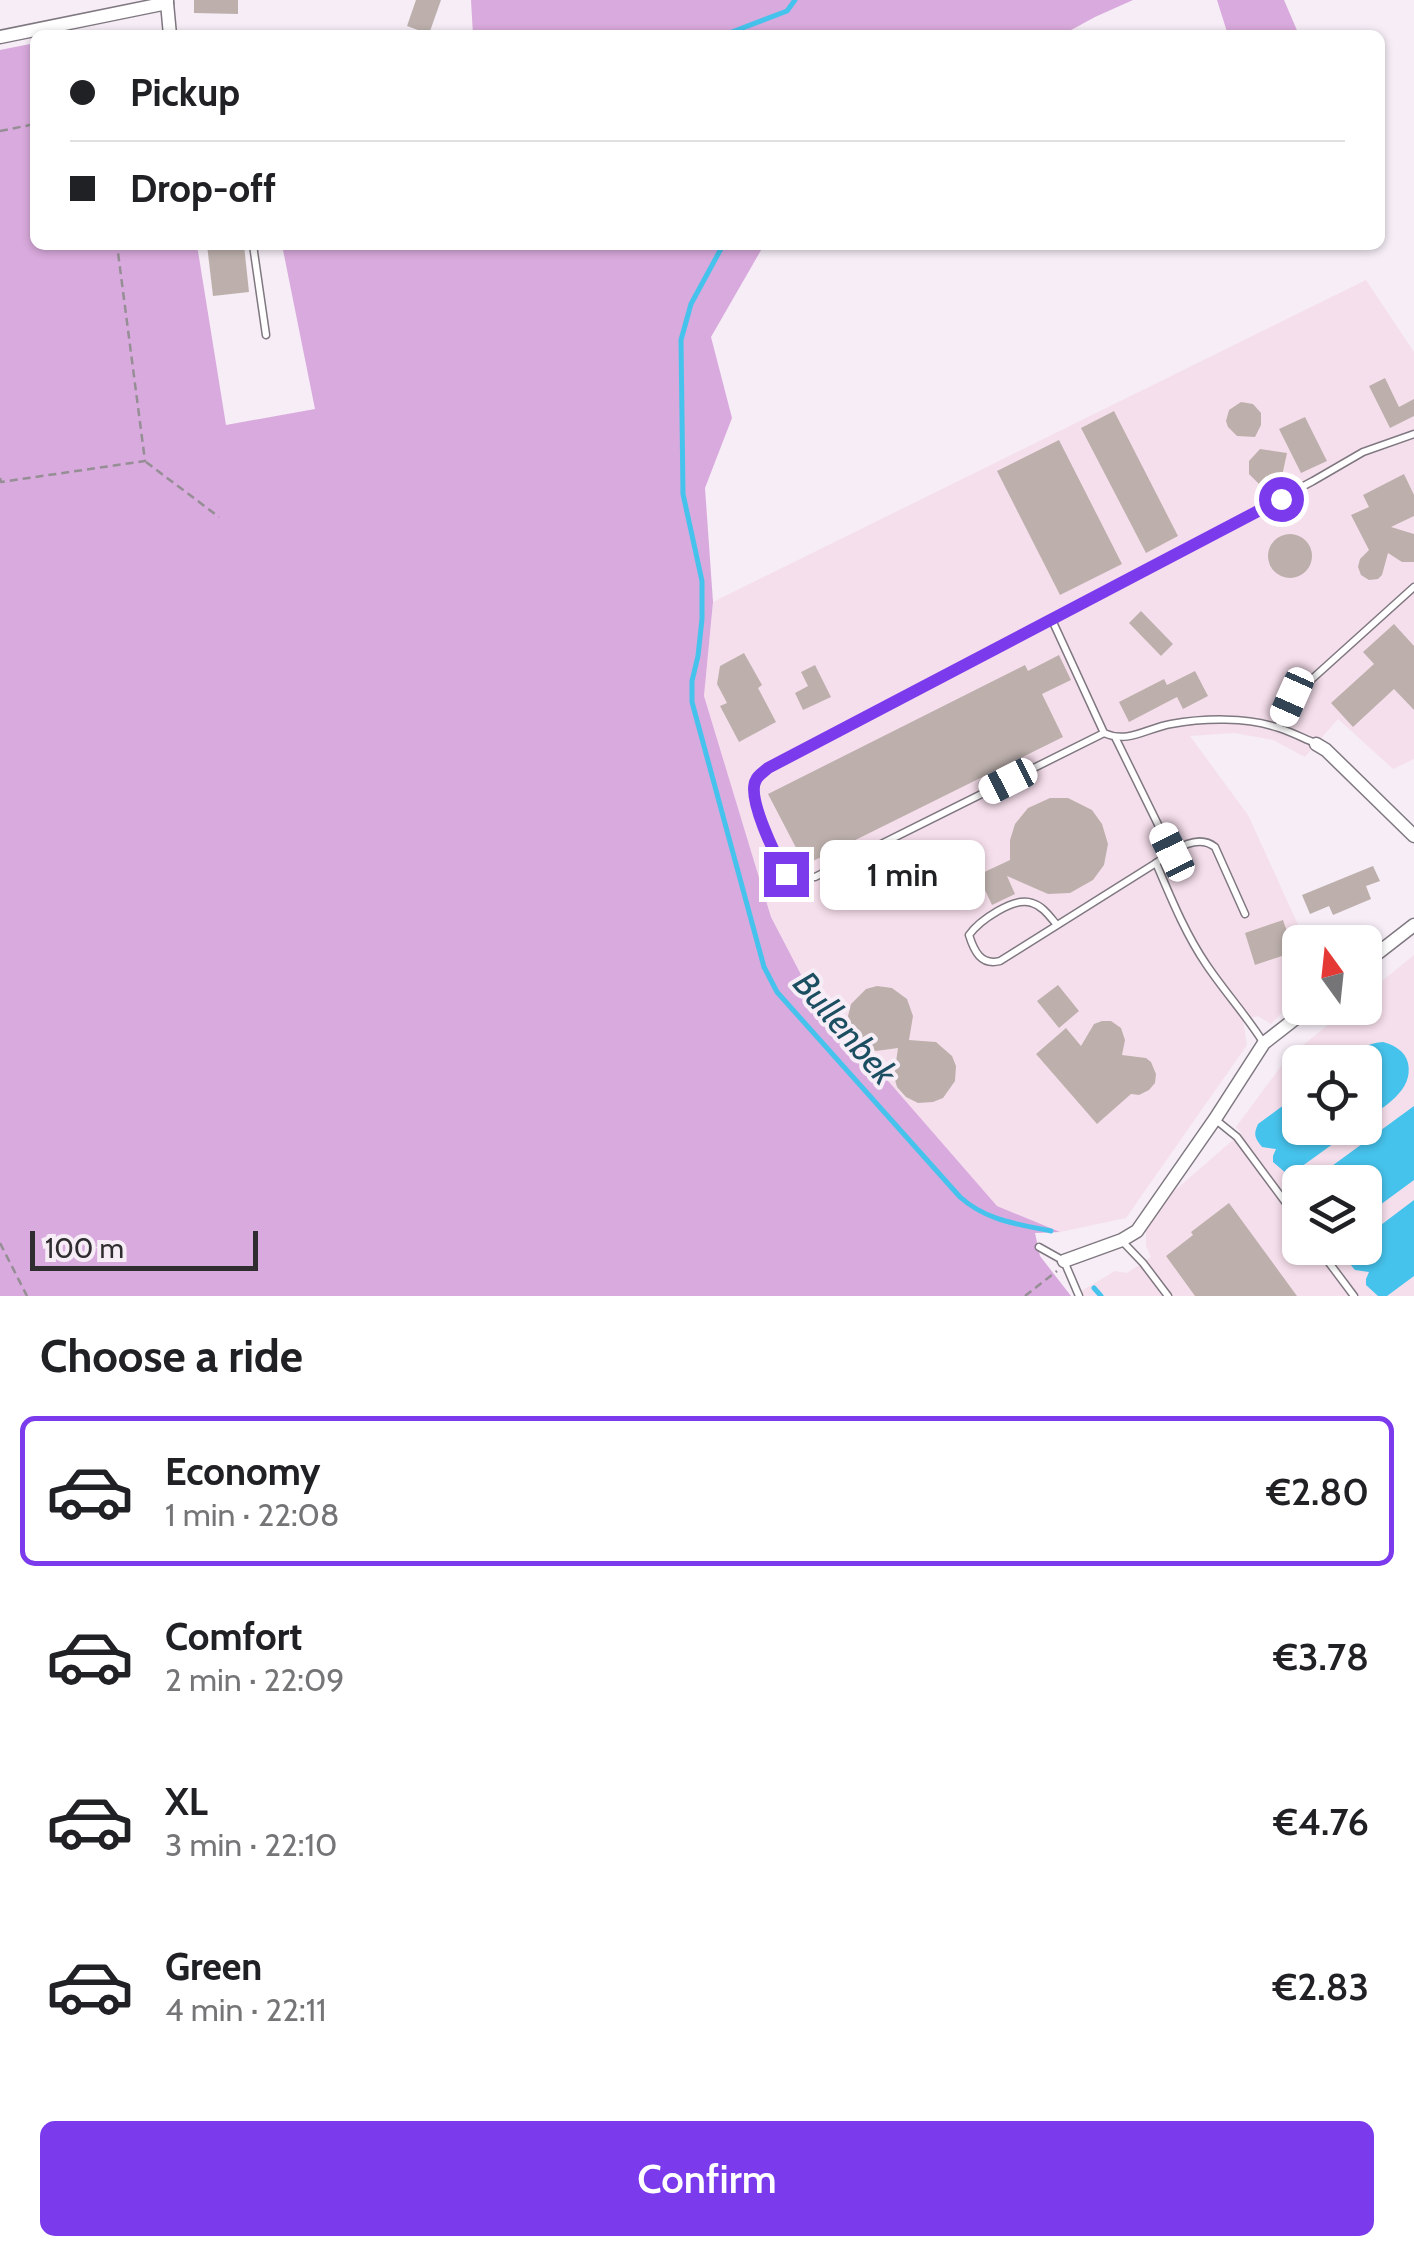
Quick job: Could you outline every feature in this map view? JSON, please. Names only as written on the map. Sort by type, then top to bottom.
[{"type":"street","points":[[33,30],[167,2],[169,30]]},
{"type":"street","points":[[0,37],[30,31]]},
{"type":"street","points":[[1316,744],[1414,836]]},
{"type":"street","points":[[1382,950],[1414,925]]},
{"type":"street","points":[[1064,1262],[1122,1240],[1137,1230],[1264,1043],[1287,1025]]},
{"type":"lane","points":[[255,250],[266,335]]},
{"type":"lane","points":[[1104,734],[815,877],[786,874],[753,794],[755,780],[768,768],[1314,482],[1363,452],[1414,434]]},
{"type":"lane","points":[[1278,727],[1292,697],[1414,588]]},
{"type":"lane","points":[[1052,620],[1104,734],[1116,739],[1170,724],[1220,720],[1278,727],[1316,744]]},
{"type":"lane","points":[[1116,739],[1172,852]]},
{"type":"lane","points":[[1057,925],[1030,901],[1016,903],[977,923],[970,936],[980,958],[993,963],[1000,961],[1197,840],[1208,841],[1214,847],[1245,914]]},
{"type":"lane","points":[[1156,863],[1207,966],[1264,1043]]},
{"type":"lane","points":[[1215,1119],[1237,1137],[1282,1198]]},
{"type":"lane","points":[[1122,1240],[1168,1296]]},
{"type":"lane","points":[[1039,1247],[1064,1262],[1079,1296]]},
{"type":"lane","points":[[1331,1265],[1354,1296]]},
{"type":"path","points":[[0,132],[30,125]]},
{"type":"path","points":[[118,250],[144,462]]},
{"type":"path","points":[[0,478],[0,482],[144,462],[219,517]]},
{"type":"path","points":[[0,1242],[28,1296]]},
{"type":"path","points":[[1025,1296],[1056,1273],[1064,1262]]},
{"type":"shaded area","points":[[471,0],[1133,0],[1071,30],[473,30]]},
{"type":"shaded area","points":[[1217,0],[1284,0],[1297,30],[1226,30]]},
{"type":"shaded area","points":[[30,44],[30,250],[198,250],[226,425],[315,409],[283,250],[761,250],[711,337],[732,418],[705,488],[713,602],[704,696],[771,917],[809,990],[997,1206],[1060,1232],[1035,1233],[1040,1256],[1071,1296],[0,1296],[0,50]]},
{"type":"shaded area","points":[[1366,280],[1414,352],[1414,759],[1393,769],[1338,719],[1305,757],[1273,740],[1234,733],[1190,736],[1248,815],[1298,925],[1282,925],[1282,1013],[1271,1024],[1258,1016],[1243,1020],[1247,1045],[1126,1218],[1060,1232],[997,1206],[809,990],[771,917],[704,696],[713,602]]},
{"type":"shaded area","points":[[1414,955],[1414,1296],[1073,1296],[1115,1271],[1127,1273],[1151,1257],[1146,1230],[1173,1192],[1241,1133],[1236,1127],[1282,1065],[1282,1145],[1382,1145],[1382,1045],[1303,1045],[1328,1025],[1382,1025],[1382,981]]},
{"type":"water","points":[[1383,1042],[1395,1047],[1408,1063],[1409,1073],[1402,1090],[1382,1108],[1382,1045],[1370,1045]]},
{"type":"water","points":[[1282,1106],[1282,1145],[1331,1145],[1304,1165],[1282,1165],[1282,1170],[1273,1162],[1276,1149],[1262,1147],[1256,1139],[1258,1124]]},
{"type":"water","points":[[1414,1106],[1414,1180],[1382,1204],[1382,1165],[1333,1165],[1361,1145],[1382,1145],[1382,1129]]},
{"type":"water","points":[[1414,1200],[1414,1276],[1387,1296],[1378,1296],[1366,1285],[1369,1272],[1355,1270],[1351,1265],[1382,1265],[1382,1224]]},
{"type":"building","points":[[194,0],[238,0],[238,14],[194,13]]},
{"type":"building","points":[[416,0],[441,0],[430,30],[407,26]]},
{"type":"building","points":[[208,250],[245,250],[249,292],[213,296]]},
{"type":"building","points":[[1385,378],[1399,407],[1414,399],[1414,416],[1390,428],[1369,386]]},
{"type":"building","points":[[1241,402],[1253,404],[1261,413],[1255,437],[1237,436],[1228,427],[1229,410]]},
{"type":"building","points":[[1114,411],[1178,536],[1146,553],[1081,428]]},
{"type":"building","points":[[1305,417],[1327,461],[1301,473],[1279,429]]},
{"type":"building","points":[[1059,440],[1122,564],[1060,595],[997,471]]},
{"type":"building","points":[[1260,449],[1287,453],[1282,476],[1273,485],[1259,484],[1249,474],[1249,461]]},
{"type":"building","points":[[1404,474],[1414,495],[1414,516],[1391,527],[1414,534],[1414,562],[1402,562],[1388,553],[1382,575],[1369,580],[1358,567],[1369,550],[1351,515],[1369,507],[1363,495]]},
{"type":"building","points":[[1290,534],[1306,540],[1312,556],[1306,572],[1290,578],[1274,572],[1268,556],[1274,540]]},
{"type":"building","points":[[1141,611],[1173,644],[1161,656],[1129,623]]},
{"type":"building","points":[[1394,624],[1414,646],[1414,710],[1394,689],[1353,727],[1331,703],[1374,664],[1363,652]]},
{"type":"building","points":[[744,653],[776,722],[739,742],[720,706],[727,703],[717,684],[720,666]]},
{"type":"building","points":[[1059,655],[1071,680],[1042,694],[1063,737],[805,865],[768,794],[1025,665],[1028,671]]},
{"type":"building","points":[[815,665],[831,697],[803,710],[795,693],[808,686],[801,672]]},
{"type":"building","points":[[1195,671],[1208,696],[1183,709],[1177,697],[1129,722],[1119,702],[1164,679],[1167,685]]},
{"type":"building","points":[[1050,798],[1068,798],[1092,810],[1102,824],[1108,844],[1104,865],[1093,880],[1070,893],[1048,894],[1007,876],[1015,894],[992,905],[978,875],[1010,860],[1015,824],[1028,808]]},
{"type":"building","points":[[1373,866],[1380,881],[1366,886],[1371,899],[1333,915],[1329,906],[1310,914],[1302,895]]},
{"type":"building","points":[[1283,920],[1282,956],[1255,965],[1245,933]]},
{"type":"building","points":[[1058,985],[1079,1011],[1059,1028],[1037,1001]]},
{"type":"building","points":[[892,988],[907,999],[913,1016],[909,1040],[936,1042],[952,1056],[955,1081],[943,1098],[918,1103],[906,1097],[894,1076],[898,1048],[866,1048],[851,1032],[851,1004],[866,989]]},
{"type":"building","points":[[1111,1021],[1121,1028],[1125,1040],[1122,1055],[1146,1058],[1156,1074],[1149,1090],[1131,1094],[1097,1124],[1036,1054],[1066,1028],[1081,1046],[1094,1024]]},
{"type":"building","points":[[1229,1203],[1297,1296],[1195,1296],[1166,1256]]},
{"type":"waterway","name":"Bullenbek","points":[[737,30],[787,11],[795,0]]},
{"type":"waterway","name":"Bullenbek","points":[[720,250],[691,304],[681,340],[683,494],[702,581],[702,619],[692,702],[764,967],[777,992],[960,1197],[992,1216],[1051,1231]]},
{"type":"waterway","name":"Bullenbek","points":[[1094,1288],[1101,1296]]},
{"type":"route","points":[[786,874],[753,794],[755,780],[768,768],[1281,499]]}]
